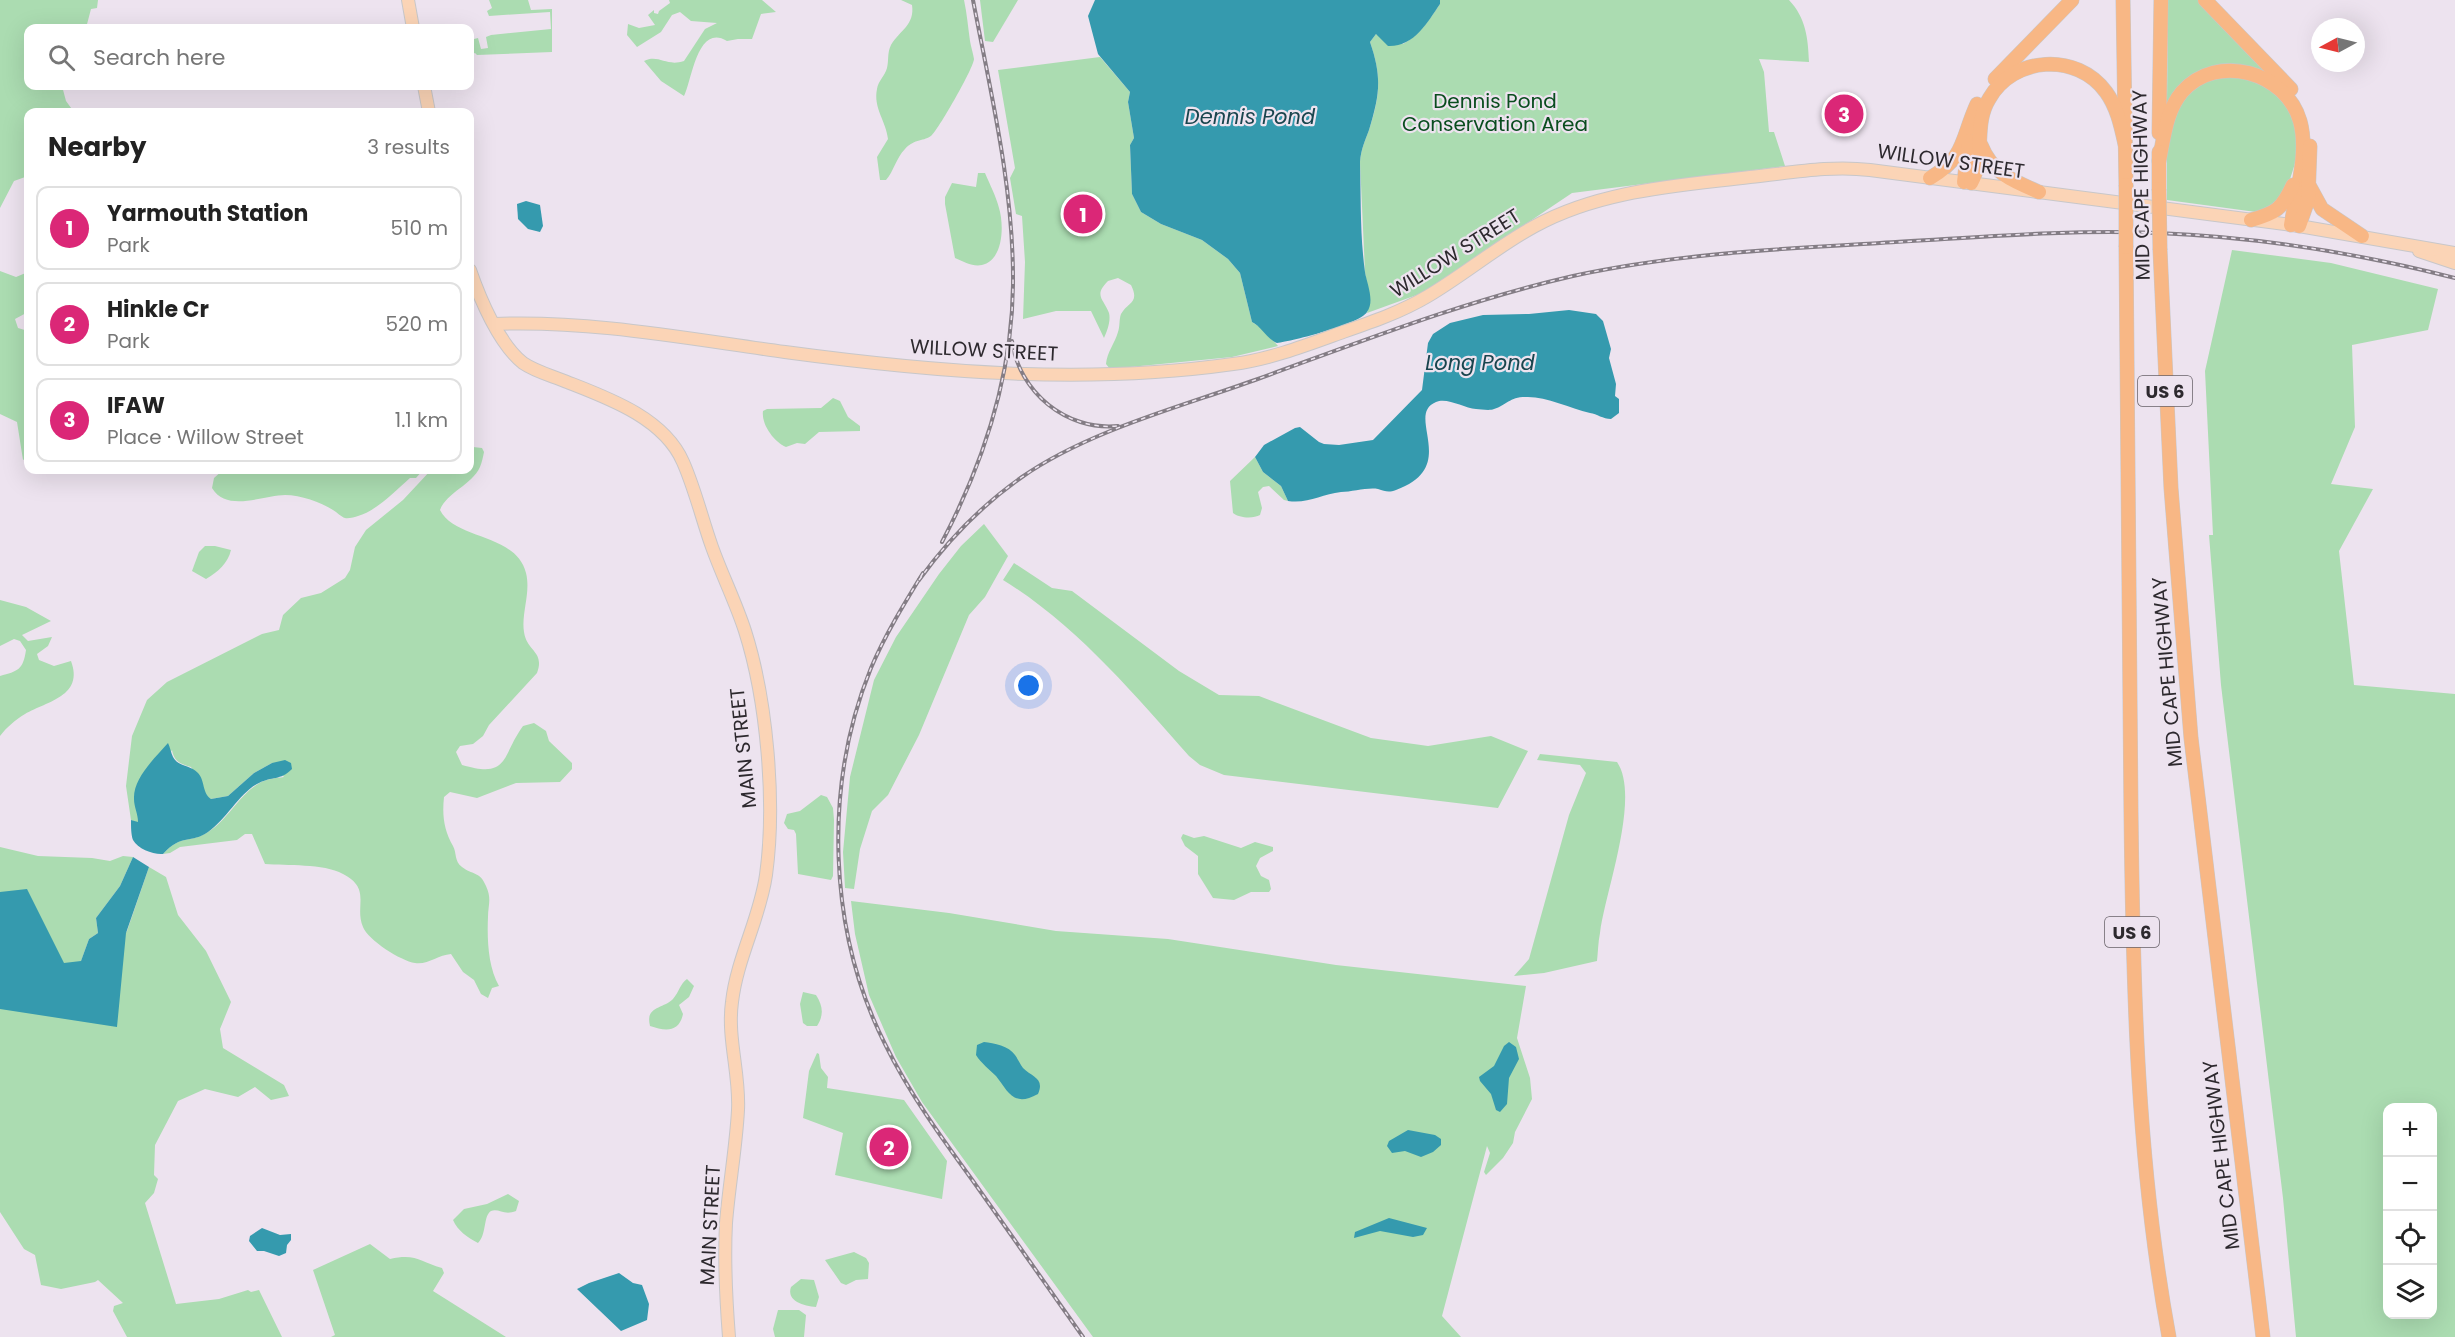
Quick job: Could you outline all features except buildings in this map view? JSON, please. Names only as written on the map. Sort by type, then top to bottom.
[{"type":"highway","points":[[1930,178],[1946,168],[1956,157],[1973,115],[1991,83],[2072,0]]},
{"type":"highway","name":"MID CAPE HIGHWAY","points":[[2123,0],[2133,987],[2145,1155],[2169,1337]]},
{"type":"highway","name":"MID CAPE HIGHWAY","points":[[2161,0],[2160,250],[2170,488],[2190,727],[2263,1337]]},
{"type":"highway","points":[[2205,0],[2299,100],[2310,132],[2310,187],[2307,206],[2295,225]]},
{"type":"highway","points":[[1967,183],[1979,161],[1983,112],[1999,85],[2023,69],[2050,64],[2080,70],[2098,82],[2114,105],[2125,144]]},
{"type":"highway","points":[[2159,161],[2168,118],[2183,92],[2194,82],[2208,75],[2238,70],[2254,74],[2281,90],[2292,103],[2299,117],[2303,138],[2295,225]]},
{"type":"highway","points":[[1967,183],[1973,115]]},
{"type":"highway","points":[[1980,143],[1996,170],[2039,192]]},
{"type":"highway","points":[[2251,220],[2270,214],[2280,207],[2299,172]]},
{"type":"highway","points":[[2310,187],[2322,209],[2362,236]]},
{"type":"main road","points":[[408,0],[412,24]]},
{"type":"main road","points":[[425,90],[428,108]]},
{"type":"main road","name":"WILLOW STREET","points":[[494,324],[543,323],[605,328],[870,363],[940,369],[1110,376],[1207,367],[1274,356],[1398,311],[1429,296],[1535,226],[1570,210],[1605,198],[1643,191],[1821,169],[1862,169],[2295,225],[2455,253]]},
{"type":"main road","name":"WILLOW STREET","points":[[2398,244],[2455,263]]},
{"type":"main road","name":"MAIN STREET","points":[[474,281],[494,324],[513,353],[524,363],[620,404],[652,425],[674,446],[688,473],[712,548],[742,622],[752,656],[766,745],[769,832],[764,886],[739,968],[731,1003],[738,1108],[725,1244],[729,1337]]},
{"type":"green space","points":[[0,0],[98,0],[97,8],[91,9],[87,24],[24,24],[24,90],[63,90],[71,108],[24,108],[24,177],[14,181],[0,208]]},
{"type":"green space","points":[[489,0],[528,0],[531,10],[552,9],[552,52],[474,53],[474,39],[478,38],[481,49],[488,48],[486,37],[491,35],[551,29],[550,12],[489,16],[487,11],[492,8]]},
{"type":"green space","points":[[669,0],[762,0],[776,12],[761,14],[752,39],[727,41],[717,38],[709,40],[697,56],[684,96],[661,81],[644,61],[654,59],[672,63],[684,61],[705,29],[717,23],[691,21],[680,12],[672,15],[661,32],[637,47],[627,35],[628,24],[639,28],[655,25],[648,15],[654,10],[654,13],[658,14],[670,3]]},
{"type":"green space","points":[[901,0],[964,0],[974,59],[963,84],[936,130],[929,137],[909,146],[899,156],[886,180],[880,180],[877,157],[888,139],[876,96],[879,83],[887,68],[891,45],[911,18],[912,5]]},
{"type":"green space","points":[[980,0],[1018,0],[993,42],[985,41]]},
{"type":"green space","name":"Dennis Pond Conservation Area","points":[[1440,0],[1789,0],[1803,21],[1809,62],[1759,59],[1764,72],[1769,132],[1774,132],[1785,166],[1572,193],[1425,292],[1367,313],[1370,302],[1365,272],[1360,162],[1373,118],[1378,86],[1370,42],[1376,34],[1403,44],[1424,27],[1440,4]]},
{"type":"green space","points":[[2168,0],[2199,0],[2286,88],[2294,98],[2304,123],[2295,101],[2282,85],[2265,74],[2246,69],[2226,69],[2206,74],[2187,85],[2171,102],[2167,102]]},
{"type":"green space","points":[[1100,57],[1130,92],[1128,102],[1134,138],[1130,145],[1132,194],[1141,212],[1161,224],[1202,240],[1228,259],[1240,273],[1252,322],[1263,329],[1278,346],[1232,357],[1110,369],[1106,364],[1118,332],[1121,314],[1134,299],[1131,285],[1118,278],[1108,281],[1100,294],[1109,313],[1104,338],[1091,311],[1056,311],[1023,319],[1025,262],[1022,216],[1016,214],[1010,178],[1015,168],[998,70]]},
{"type":"green space","points":[[2237,75],[2275,89],[2296,120],[2297,157],[2286,192],[2275,207],[2256,212],[2167,200],[2167,140],[2180,102],[2203,82]]},
{"type":"green space","points":[[2304,124],[2307,141],[2307,176],[2305,202],[2300,216],[2296,215],[2306,157]]},
{"type":"green space","points":[[978,173],[985,173],[995,195],[1002,223],[1001,241],[995,256],[982,265],[968,264],[955,258],[945,204],[945,197],[952,183],[976,187]]},
{"type":"green space","points":[[2232,250],[2331,263],[2438,289],[2428,330],[2352,345],[2355,427],[2331,484],[2373,489],[2339,551],[2354,685],[2455,694],[2455,1337],[2296,1337],[2283,1198],[2221,685],[2209,535],[2213,535],[2205,371]]},
{"type":"green space","points":[[0,271],[16,277],[24,274],[24,314],[15,319],[18,328],[24,330],[23,460],[17,422],[0,414]]},
{"type":"green space","points":[[833,398],[840,401],[848,417],[860,426],[860,431],[819,432],[805,444],[797,443],[786,447],[773,437],[766,427],[763,411],[767,409],[821,408]]},
{"type":"green space","points":[[474,447],[482,448],[484,452],[476,473],[448,498],[440,510],[458,527],[498,543],[520,560],[527,580],[524,632],[528,644],[539,660],[539,666],[537,673],[489,725],[483,736],[473,744],[460,746],[456,752],[462,765],[478,769],[497,767],[507,755],[523,726],[534,723],[546,731],[549,741],[572,763],[572,769],[560,782],[516,783],[477,798],[450,792],[444,797],[444,823],[459,865],[481,878],[489,895],[489,953],[499,986],[492,988],[488,998],[481,994],[474,980],[463,972],[451,954],[424,963],[415,963],[378,944],[363,927],[360,892],[357,886],[352,880],[335,870],[265,864],[252,834],[245,834],[237,840],[180,847],[163,854],[176,843],[202,836],[215,827],[258,784],[284,777],[272,763],[254,773],[228,796],[211,799],[206,796],[191,767],[178,762],[172,750],[136,808],[138,823],[131,820],[126,786],[132,736],[147,700],[167,682],[262,634],[279,630],[283,615],[301,598],[321,593],[345,578],[350,570],[355,547],[366,530],[403,500],[427,474],[474,474]]},
{"type":"green space","points":[[1255,457],[1263,472],[1281,486],[1288,501],[1269,486],[1263,487],[1258,492],[1262,508],[1260,515],[1242,517],[1233,513],[1230,481]]},
{"type":"green space","points":[[218,474],[420,474],[416,478],[410,478],[386,500],[372,509],[348,518],[322,504],[297,496],[285,495],[246,501],[227,500],[212,488],[214,478]]},
{"type":"green space","points":[[984,524],[1008,556],[985,597],[969,615],[919,735],[888,795],[872,811],[860,849],[854,889],[845,888],[843,852],[850,777],[874,680],[896,637],[939,574],[961,546]]},
{"type":"green space","points":[[205,546],[231,550],[222,567],[206,579],[192,571],[199,552]]},
{"type":"green space","points":[[1014,563],[1052,588],[1072,591],[1179,671],[1219,695],[1259,696],[1371,738],[1428,746],[1491,736],[1528,751],[1498,808],[1224,775],[1200,765],[1189,756],[1125,684],[1079,639],[1030,598],[1003,580]]},
{"type":"green space","points":[[0,600],[26,607],[51,621],[22,635],[28,641],[52,637],[48,646],[37,654],[39,660],[54,666],[71,661],[74,673],[73,682],[62,696],[21,716],[0,736],[0,676],[19,669],[26,650],[20,641],[14,639],[0,646]]},
{"type":"green space","points":[[1540,754],[1617,762],[1623,778],[1625,798],[1623,821],[1603,915],[1597,961],[1544,973],[1514,976],[1529,959],[1569,815],[1586,773],[1580,765],[1537,760]]},
{"type":"green space","points":[[821,795],[827,797],[833,808],[833,876],[831,880],[798,874],[796,834],[784,823],[787,814],[800,811]]},
{"type":"green space","points":[[1183,834],[1194,838],[1204,836],[1241,848],[1255,842],[1273,847],[1273,851],[1260,858],[1256,866],[1261,876],[1269,880],[1271,889],[1269,892],[1251,892],[1234,900],[1213,898],[1198,874],[1198,856],[1185,846],[1181,838]]},
{"type":"green space","points":[[0,847],[38,856],[110,861],[123,856],[133,857],[120,886],[96,918],[98,933],[89,939],[80,964],[68,982],[0,909]]},
{"type":"green space","points":[[149,867],[166,877],[178,915],[206,951],[231,1002],[220,1029],[223,1048],[284,1085],[289,1096],[271,1100],[255,1087],[238,1097],[205,1089],[178,1101],[155,1145],[154,1175],[158,1179],[154,1193],[145,1203],[176,1304],[219,1299],[248,1290],[251,1292],[259,1290],[282,1337],[127,1337],[113,1311],[114,1306],[123,1303],[98,1280],[61,1289],[41,1285],[35,1255],[24,1249],[0,1212],[0,918],[15,956],[94,972],[127,931]]},
{"type":"green space","points":[[851,901],[949,913],[1056,931],[1168,939],[1336,965],[1526,986],[1517,1038],[1530,1078],[1532,1099],[1515,1132],[1513,1143],[1503,1158],[1486,1175],[1484,1172],[1490,1153],[1487,1146],[1442,1316],[1461,1337],[1093,1337],[922,1102],[896,1057],[869,995],[855,934]]},
{"type":"green space","points":[[687,979],[694,986],[689,997],[679,1005],[683,1014],[678,1025],[671,1029],[650,1026],[652,1011],[673,999]]},
{"type":"green space","points":[[803,992],[816,995],[820,1003],[822,1014],[817,1026],[807,1026],[803,1023],[800,1004]]},
{"type":"green space","points":[[817,1053],[821,1068],[828,1077],[827,1088],[904,1100],[947,1161],[942,1199],[835,1175],[843,1133],[803,1118],[809,1071]]},
{"type":"green space","points":[[508,1194],[519,1201],[516,1211],[508,1213],[491,1211],[478,1243],[463,1233],[453,1220],[464,1209],[487,1204]]},
{"type":"green space","points":[[370,1244],[390,1259],[406,1257],[418,1259],[442,1268],[444,1273],[433,1291],[506,1337],[331,1337],[335,1335],[313,1270]]},
{"type":"green space","points":[[854,1252],[866,1258],[869,1263],[868,1279],[856,1280],[846,1285],[841,1283],[825,1260]]},
{"type":"green space","points":[[801,1279],[814,1280],[819,1297],[816,1307],[801,1304],[791,1296],[791,1287]]},
{"type":"green space","points":[[778,1310],[799,1310],[806,1315],[804,1337],[775,1337],[773,1329]]},
{"type":"water","name":"Dennis Pond","points":[[1095,0],[1440,0],[1440,4],[1425,26],[1405,43],[1388,46],[1376,34],[1370,42],[1378,86],[1360,162],[1362,245],[1370,298],[1369,308],[1362,317],[1325,331],[1277,343],[1252,322],[1240,273],[1228,259],[1202,240],[1161,224],[1141,212],[1132,194],[1130,145],[1134,138],[1128,102],[1130,92],[1098,54],[1088,16]]},
{"type":"water","points":[[526,201],[540,205],[543,226],[540,232],[528,229],[518,219],[517,204]]},
{"type":"water","name":"Long Pond","points":[[1569,310],[1596,314],[1603,321],[1611,349],[1609,358],[1616,384],[1615,396],[1619,399],[1619,413],[1611,419],[1535,397],[1517,398],[1490,410],[1450,402],[1436,402],[1428,409],[1425,418],[1429,455],[1425,468],[1415,480],[1391,491],[1365,489],[1295,502],[1288,501],[1281,486],[1263,472],[1255,457],[1264,445],[1300,427],[1324,444],[1339,445],[1373,440],[1422,390],[1428,343],[1433,334],[1450,323],[1483,315]]},
{"type":"water","points":[[168,743],[175,760],[198,773],[211,799],[228,796],[254,773],[272,763],[285,760],[291,763],[292,769],[280,777],[252,787],[215,827],[202,836],[176,843],[163,854],[155,854],[142,849],[135,843],[131,833],[131,820],[138,822],[134,799],[137,784],[146,769]]},
{"type":"water","points":[[133,857],[149,867],[126,933],[117,1027],[0,1009],[0,892],[27,889],[64,963],[81,961],[89,939],[98,933],[96,918],[120,886]]},
{"type":"water","points":[[984,1042],[1009,1049],[1023,1068],[1039,1081],[1038,1094],[1023,1099],[1012,1096],[976,1055],[977,1045]]},
{"type":"water","points":[[1509,1042],[1516,1047],[1519,1059],[1509,1078],[1507,1104],[1500,1112],[1496,1110],[1491,1094],[1479,1077],[1494,1066],[1504,1046]]},
{"type":"water","points":[[1408,1130],[1435,1135],[1441,1139],[1441,1145],[1433,1152],[1421,1157],[1405,1151],[1392,1153],[1387,1146],[1389,1141]]},
{"type":"water","points":[[1389,1218],[1427,1228],[1423,1235],[1413,1237],[1380,1231],[1354,1238],[1355,1232]]},
{"type":"water","points":[[262,1228],[280,1235],[291,1234],[286,1253],[279,1256],[257,1251],[249,1241],[250,1236]]},
{"type":"water","points":[[619,1273],[633,1283],[642,1285],[649,1304],[647,1320],[621,1331],[577,1289]]},
{"type":"railway","points":[[942,542],[971,481],[993,418],[1007,352],[1013,285],[1006,177],[973,0]]},
{"type":"railway","points":[[919,580],[954,537],[993,499],[1022,477],[1076,446],[1135,421],[1373,337],[1492,297],[1573,276],[1649,262],[1764,250],[2019,235],[2123,232],[2196,235],[2271,242],[2381,261],[2455,278]]},
{"type":"railway","points":[[1012,341],[1016,360],[1024,376],[1035,392],[1048,404],[1063,415],[1080,422],[1099,426],[1118,426]]},
{"type":"railway","points":[[923,573],[871,668],[855,713],[845,761],[839,809],[839,858],[843,906],[852,954],[866,1000],[904,1080],[937,1131],[1083,1337]]},
{"type":"place","name":"IFAW","points":[[1844,114]]},
{"type":"place","name":"Yarmouth Station","points":[[1083,214]]},
{"type":"place","name":"Hinkle Cr","points":[[889,1147]]}]
